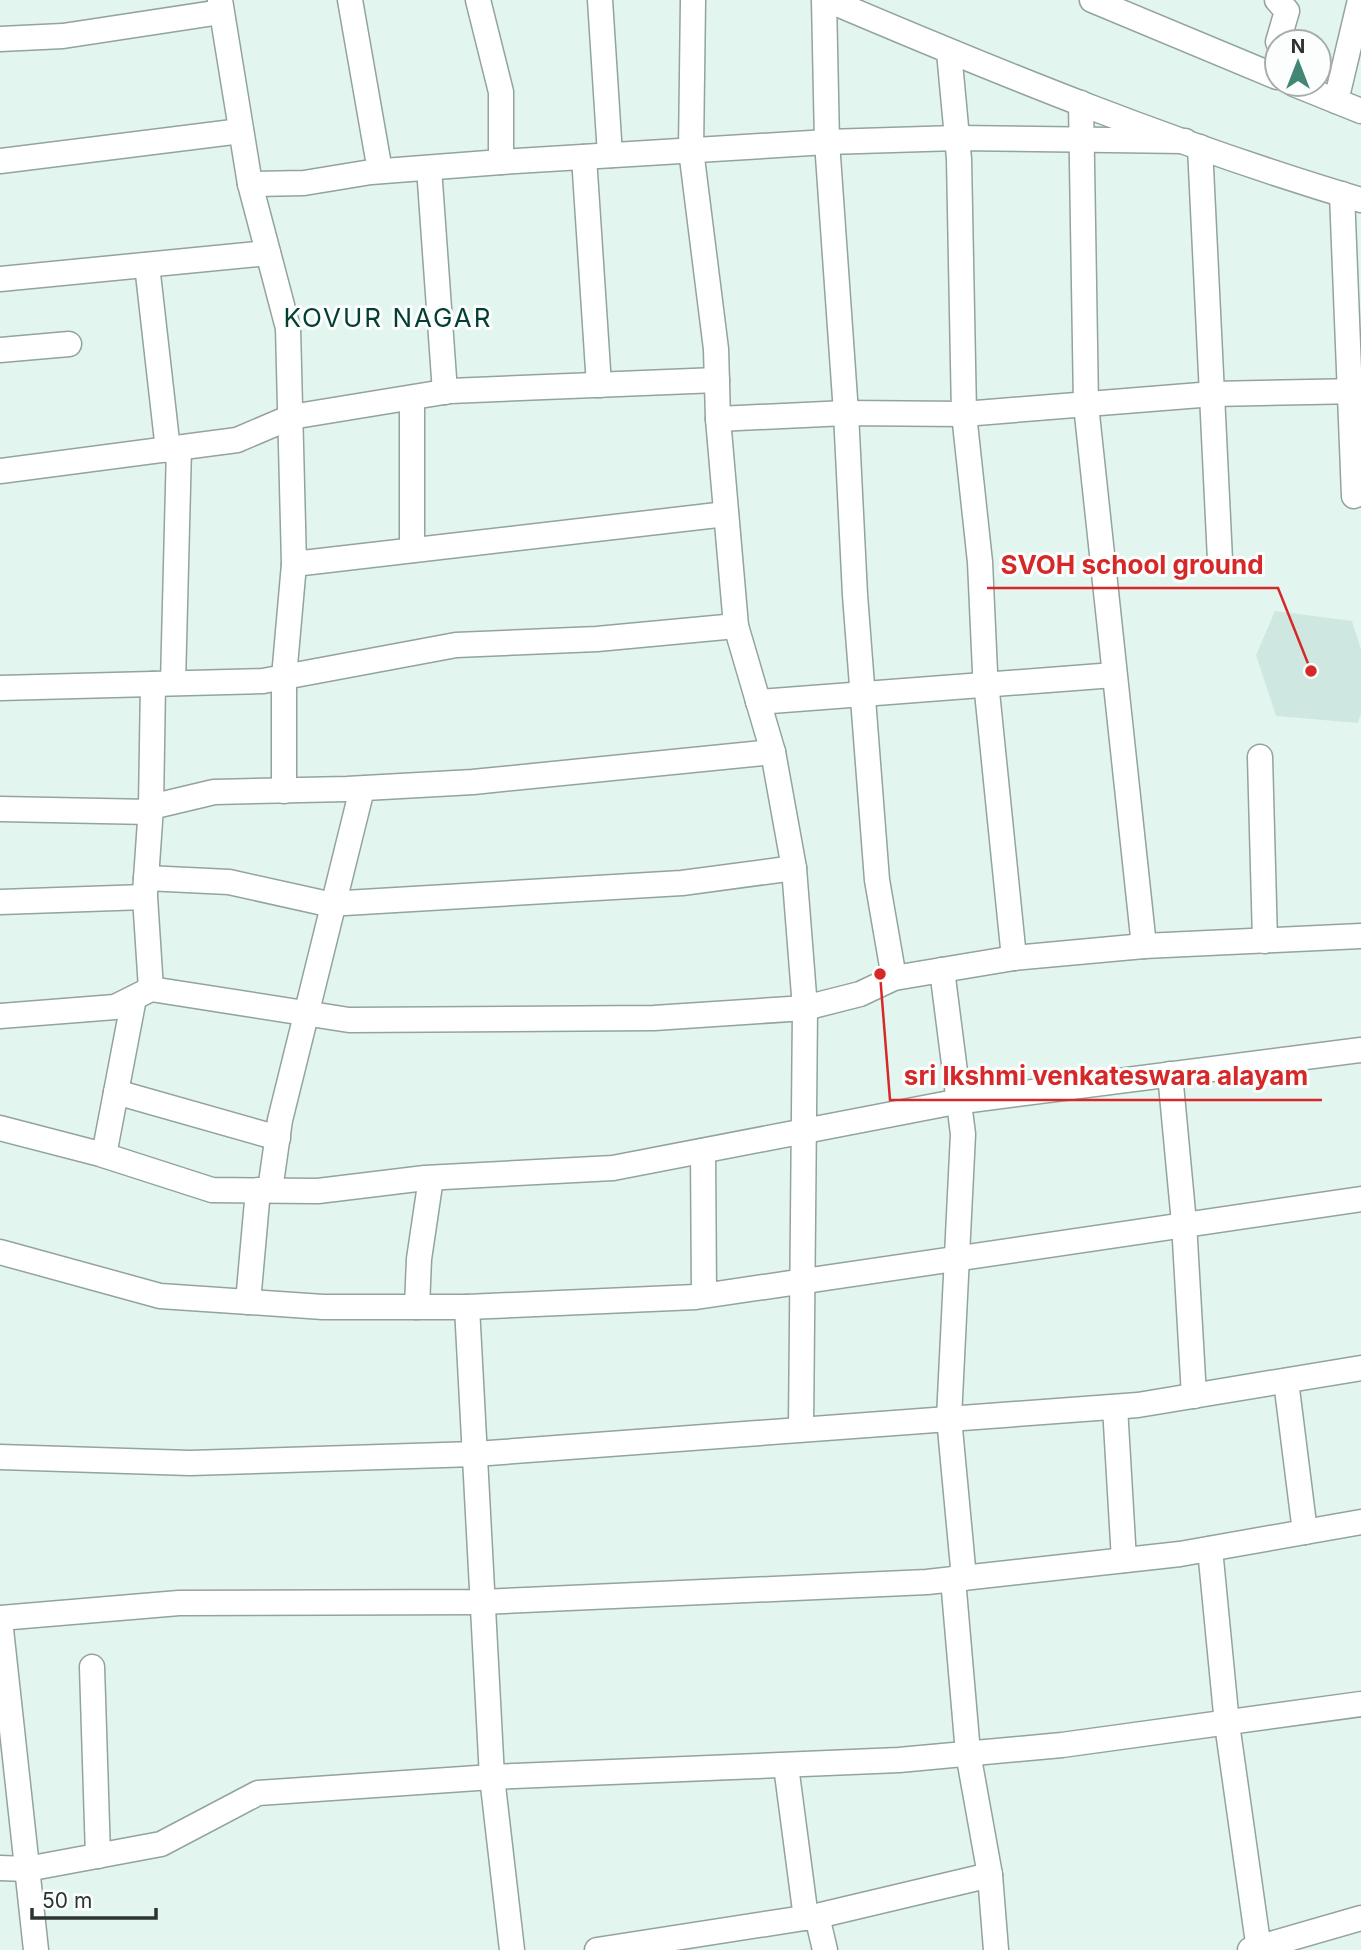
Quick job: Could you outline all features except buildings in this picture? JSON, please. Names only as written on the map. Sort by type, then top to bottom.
[{"type":"street","points":[[350,0],[380,172]]},
{"type":"street","points":[[478,0],[501,92],[501,162]]},
{"type":"street","points":[[600,0],[610,155]]},
{"type":"street","points":[[693,0],[691,150],[716,349],[718,419],[736,626],[773,752],[794,868],[806,1008],[802,1131],[801,1428]]},
{"type":"street","points":[[1092,0],[1263,72]]},
{"type":"street","points":[[1277,0],[1287,11],[1282,28]]},
{"type":"street","points":[[1336,101],[1360,0]]},
{"type":"street","points":[[894,978],[877,880],[827,142],[835,2],[949,52],[1081,103],[1192,144],[1352,197],[1356,391],[1354,496]]},
{"type":"street","points":[[0,39],[63,36],[220,6],[250,184],[288,328],[294,564],[284,677],[284,791]]},
{"type":"street","points":[[949,52],[957,138],[964,294],[964,414],[1014,958]]},
{"type":"street","points":[[1329,98],[1361,111]]},
{"type":"street","points":[[1081,103],[1086,405],[1114,675],[1133,822],[1144,946]]},
{"type":"street","points":[[0,161],[241,131]]},
{"type":"street","points":[[250,184],[304,183],[380,172],[501,162],[827,142],[957,138],[1192,144]]},
{"type":"street","points":[[1192,144],[1213,394],[1220,560]]},
{"type":"street","points":[[584,156],[599,385]]},
{"type":"street","points":[[429,168],[445,392]]},
{"type":"street","points":[[0,279],[268,253]]},
{"type":"street","points":[[104,1156],[116,1092],[143,994],[145,887],[163,683],[174,449],[147,265]]},
{"type":"street","points":[[0,351],[69,344]]},
{"type":"street","points":[[0,471],[237,440],[291,417],[445,392],[717,380]]},
{"type":"street","points":[[718,419],[846,413],[964,414],[1213,394],[1356,391]]},
{"type":"street","points":[[412,398],[412,550]]},
{"type":"street","points":[[294,564],[726,514]]},
{"type":"street","points":[[0,688],[263,681],[456,645],[597,639],[736,626]]},
{"type":"street","points":[[758,702],[1114,675]]},
{"type":"street","points":[[0,809],[151,810],[214,792],[362,789],[472,782],[773,752]]},
{"type":"street","points":[[1260,757],[1265,941]]},
{"type":"street","points":[[248,1302],[264,1190],[362,789]]},
{"type":"street","points":[[0,902],[145,887],[229,882],[332,904],[682,883],[794,868]]},
{"type":"street","points":[[0,1016],[114,1007],[143,994],[349,1020],[560,1020],[806,1008],[860,994],[894,978],[1014,958],[1144,946],[1361,936]]},
{"type":"street","points":[[942,970],[962,1134],[949,1418],[968,1753],[990,1875],[996,1950]]},
{"type":"street","points":[[0,1128],[104,1156],[212,1190],[318,1191],[431,1178],[613,1168],[960,1101],[1361,1050]]},
{"type":"street","points":[[1170,1074],[1184,1223],[1194,1396]]},
{"type":"street","points":[[116,1092],[278,1138]]},
{"type":"street","points":[[703,1151],[704,1296]]},
{"type":"street","points":[[417,1307],[419,1259],[431,1178]]},
{"type":"street","points":[[0,1252],[160,1296],[323,1307],[467,1307],[704,1296],[1184,1223],[1361,1199]]},
{"type":"street","points":[[467,1307],[492,1777],[512,1950]]},
{"type":"street","points":[[0,1457],[190,1464],[475,1454],[1115,1407],[1361,1368]]},
{"type":"street","points":[[1286,1381],[1306,1532]]},
{"type":"street","points":[[1115,1407],[1124,1560]]},
{"type":"street","points":[[36,1950],[27,1869],[7,1743],[0,1619],[179,1604],[481,1602],[958,1579],[1210,1549],[1361,1522]]},
{"type":"street","points":[[1210,1549],[1227,1724],[1257,1949],[1361,1918]]},
{"type":"street","points":[[92,1667],[98,1856]]},
{"type":"street","points":[[0,1868],[27,1869],[161,1844],[258,1793],[492,1777],[786,1766],[968,1753],[1227,1724],[1361,1704]]},
{"type":"street","points":[[786,1766],[811,1917],[825,1950]]},
{"type":"street","points":[[597,1950],[811,1917],[990,1875]]},
{"type":"shaded area","points":[[1275,611],[1352,621],[1361,649],[1361,713],[1358,723],[1276,716],[1256,655]]},
{"type":"place","name":"SVOH school ground","points":[[1311,671]]},
{"type":"place","name":"sri lkshmi venkateswara alayam","points":[[880,974]]},
{"type":"district","name":"KOVUR NAGAR","points":[[388,318]]}]
